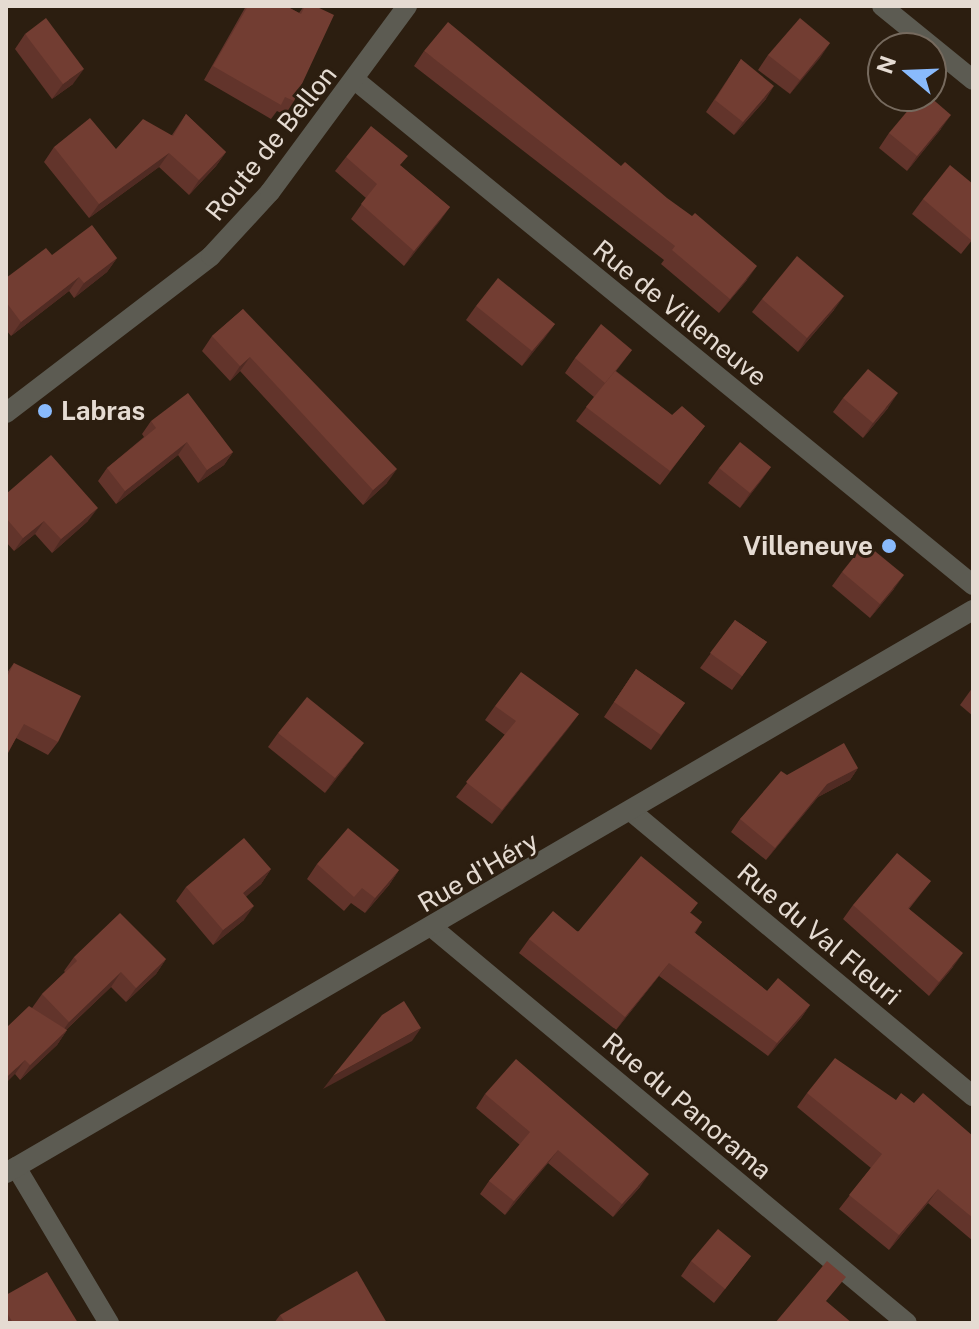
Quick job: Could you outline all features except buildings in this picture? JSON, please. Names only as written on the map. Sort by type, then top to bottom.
[{"type":"street","name":"Route de Bellon","points":[[6,413],[211,256],[270,192],[407,6]]},
{"type":"street","points":[[882,6],[973,80]]},
{"type":"street","name":"Rue de Villeneuve","points":[[355,80],[973,585]]},
{"type":"street","name":"Rue d'Héry","points":[[11,1170],[433,928],[973,610]]},
{"type":"street","name":"Rue du Val Fleuri","points":[[632,812],[973,1096]]},
{"type":"street","name":"Rue du Panorama","points":[[433,928],[907,1323]]},
{"type":"street","points":[[11,1170],[109,1323]]},
{"type":"place","name":"Labras","points":[[45,411]]},
{"type":"place","name":"Villeneuve","points":[[889,546]]}]
